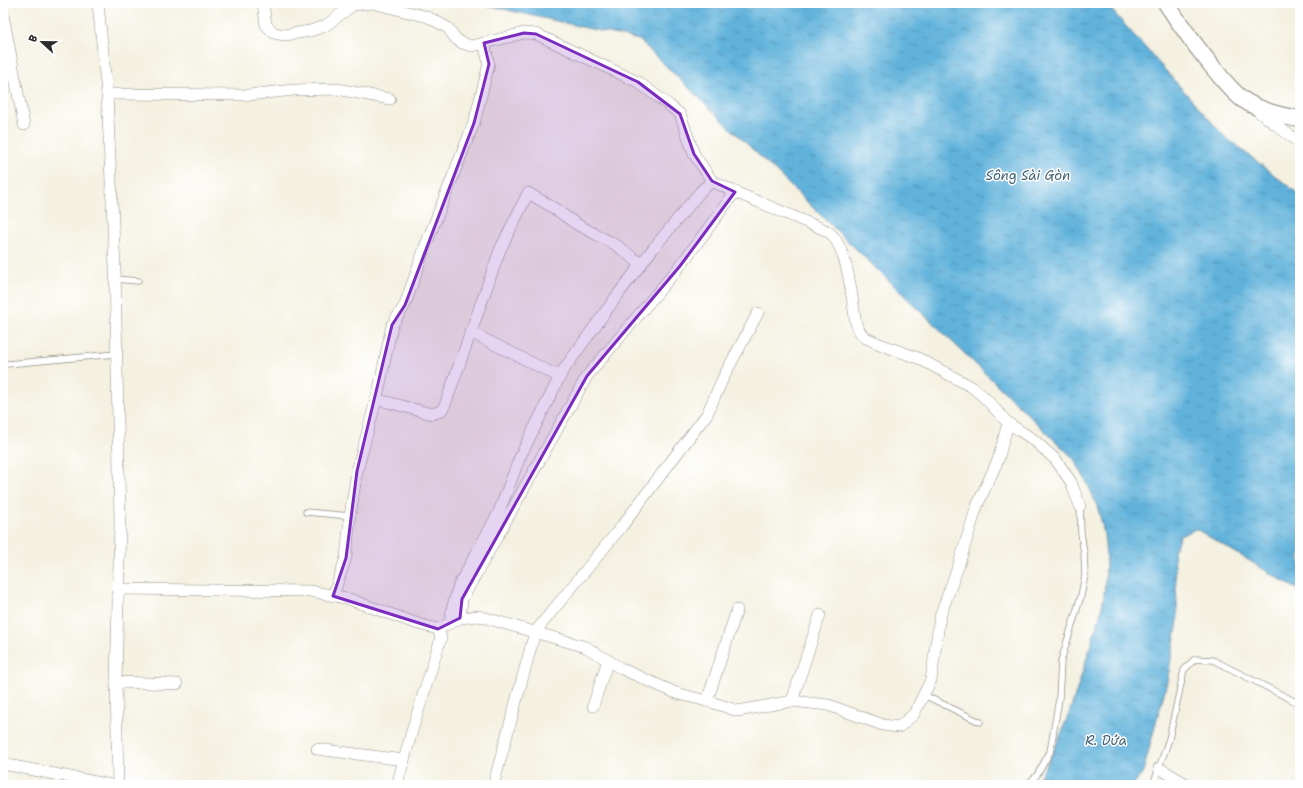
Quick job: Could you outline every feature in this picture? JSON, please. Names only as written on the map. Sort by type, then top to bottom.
[{"type":"street","points":[[98,3],[107,94],[115,279],[120,522],[116,682],[118,785]]},
{"type":"street","points":[[263,3],[266,25],[274,32],[285,35],[310,31],[325,26],[353,5],[372,4],[428,17],[448,28],[456,39],[462,43],[472,46],[524,33],[536,34],[638,82],[680,114],[694,154],[712,181],[823,229],[832,235],[839,246],[844,260],[856,324],[864,337],[918,358],[972,387],[984,397],[1008,423],[1034,440],[1056,460],[1071,482],[1080,506]]},
{"type":"street","points":[[1166,3],[1204,58],[1232,90],[1300,143]]},
{"type":"street","points":[[3,15],[24,125]]},
{"type":"street","points":[[333,596],[346,558],[350,516],[357,471],[376,399],[392,325],[405,305],[425,247],[474,123],[489,64],[484,43]]},
{"type":"street","points":[[107,94],[248,95],[294,90],[337,89],[390,99]]},
{"type":"street","points":[[1243,99],[1266,110],[1300,119]]},
{"type":"street","points":[[450,623],[452,609],[459,585],[498,514],[520,457],[560,377],[641,264],[700,192],[712,181]]},
{"type":"street","points":[[460,618],[462,599],[587,376],[680,266],[735,192]]},
{"type":"street","points":[[376,399],[432,414],[441,411],[445,405],[500,250],[528,193],[549,205],[578,225],[616,245],[641,264]]},
{"type":"street","points":[[495,779],[535,632],[622,526],[707,414],[724,376],[758,313]]},
{"type":"street","points":[[470,332],[560,377]]},
{"type":"street","points":[[118,589],[310,591],[346,598],[418,624],[438,629],[460,618],[479,616],[586,647],[622,669],[676,693],[738,711],[792,700],[828,705],[883,725],[899,727],[914,714],[931,680],[940,616],[958,567],[977,506],[998,460],[1008,423]]},
{"type":"street","points":[[707,701],[737,610]]},
{"type":"street","points":[[792,700],[820,615]]},
{"type":"street","points":[[398,785],[404,760],[441,638],[438,629]]},
{"type":"street","points":[[593,706],[608,660]]},
{"type":"street","points":[[116,682],[177,684]]},
{"type":"street","points":[[317,749],[404,760]]},
{"type":"street","points":[[3,764],[111,785]]},
{"type":"street","points":[[1159,768],[1188,785]]},
{"type":"lane","points":[[115,279],[138,281]]},
{"type":"lane","points":[[8,364],[116,354]]},
{"type":"lane","points":[[1027,785],[1037,776],[1050,752],[1059,699],[1061,661],[1081,596],[1085,575],[1080,506]]},
{"type":"lane","points":[[306,512],[350,516]]},
{"type":"lane","points":[[1153,785],[1169,739],[1184,670],[1195,659],[1213,660],[1300,704]]},
{"type":"lane","points":[[924,695],[980,722]]},
{"type":"highlighted area","points":[[524,33],[536,34],[638,82],[680,114],[694,154],[712,181],[735,192],[680,266],[587,376],[462,599],[460,618],[438,629],[333,596],[346,558],[357,471],[392,325],[405,305],[474,123],[489,64],[484,43]]},
{"type":"water","name":"Sông Sài Gòn","points":[[477,3],[1112,3],[1108,6],[1224,136],[1300,195],[1300,591],[1196,529],[1180,536],[1174,551],[1178,621],[1167,682],[1143,772],[1134,785],[1034,785],[1044,770],[1060,737],[1098,624],[1103,598],[1106,562],[1104,535],[1100,515],[1093,496],[1074,459],[639,40]]},
{"type":"water label","name":"R. Dứa","points":[[1106,740]]}]
